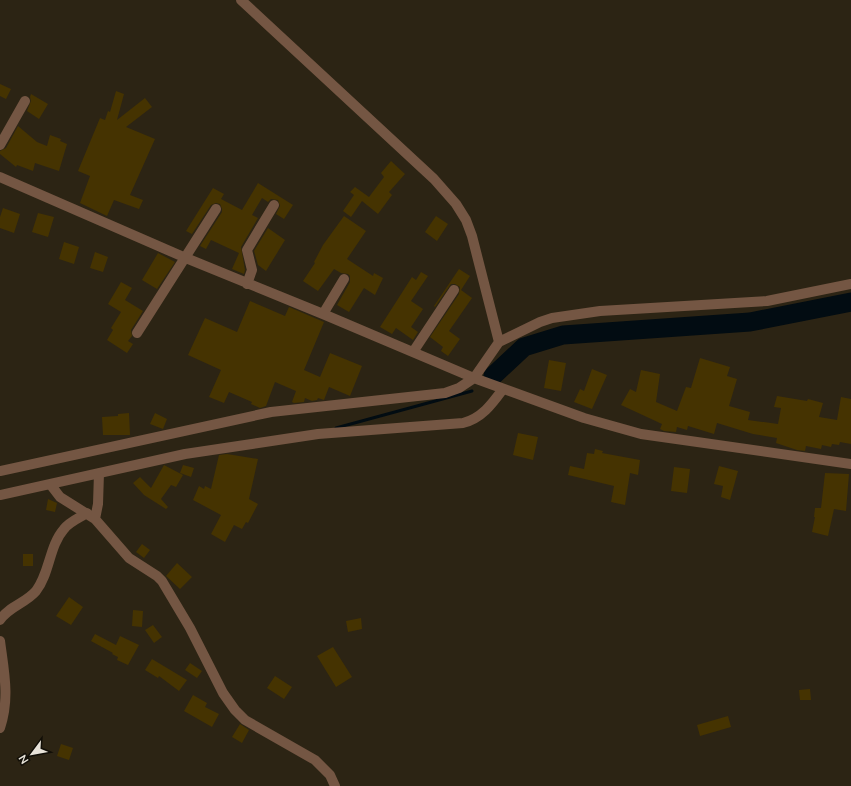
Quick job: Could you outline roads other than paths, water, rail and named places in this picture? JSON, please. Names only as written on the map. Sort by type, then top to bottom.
[{"type":"street","points":[[241,0],[434,179],[456,204],[472,236],[499,342]]},
{"type":"street","points":[[0,145],[25,101]]},
{"type":"street","points":[[0,177],[247,284],[323,314],[474,378],[584,418],[641,434],[851,464]]},
{"type":"street","points":[[247,284],[252,270],[247,250],[274,205]]},
{"type":"street","points":[[137,333],[216,209]]},
{"type":"street","points":[[323,314],[344,279]]},
{"type":"street","points":[[0,471],[271,412],[445,393],[459,388],[474,378],[499,342],[540,322],[573,314],[767,301],[851,284]]},
{"type":"street","points":[[413,352],[454,290]]},
{"type":"street","points":[[0,495],[185,454],[318,434],[463,423],[471,421],[485,412],[503,389]]},
{"type":"street","points":[[0,620],[3,615],[29,598],[36,591],[42,581],[59,535],[65,527],[91,516],[98,504],[99,473]]},
{"type":"street","points":[[50,484],[60,497],[91,516],[123,554],[134,563],[157,576],[162,581],[190,628],[223,693],[235,710],[245,720],[315,760],[330,775],[335,786]]},
{"type":"street","points":[[0,641],[6,697],[5,712],[0,728]]},
{"type":"waterway","points":[[493,376],[524,347],[563,335],[750,322],[851,302]]},
{"type":"waterway","points":[[336,428],[472,391]]}]
